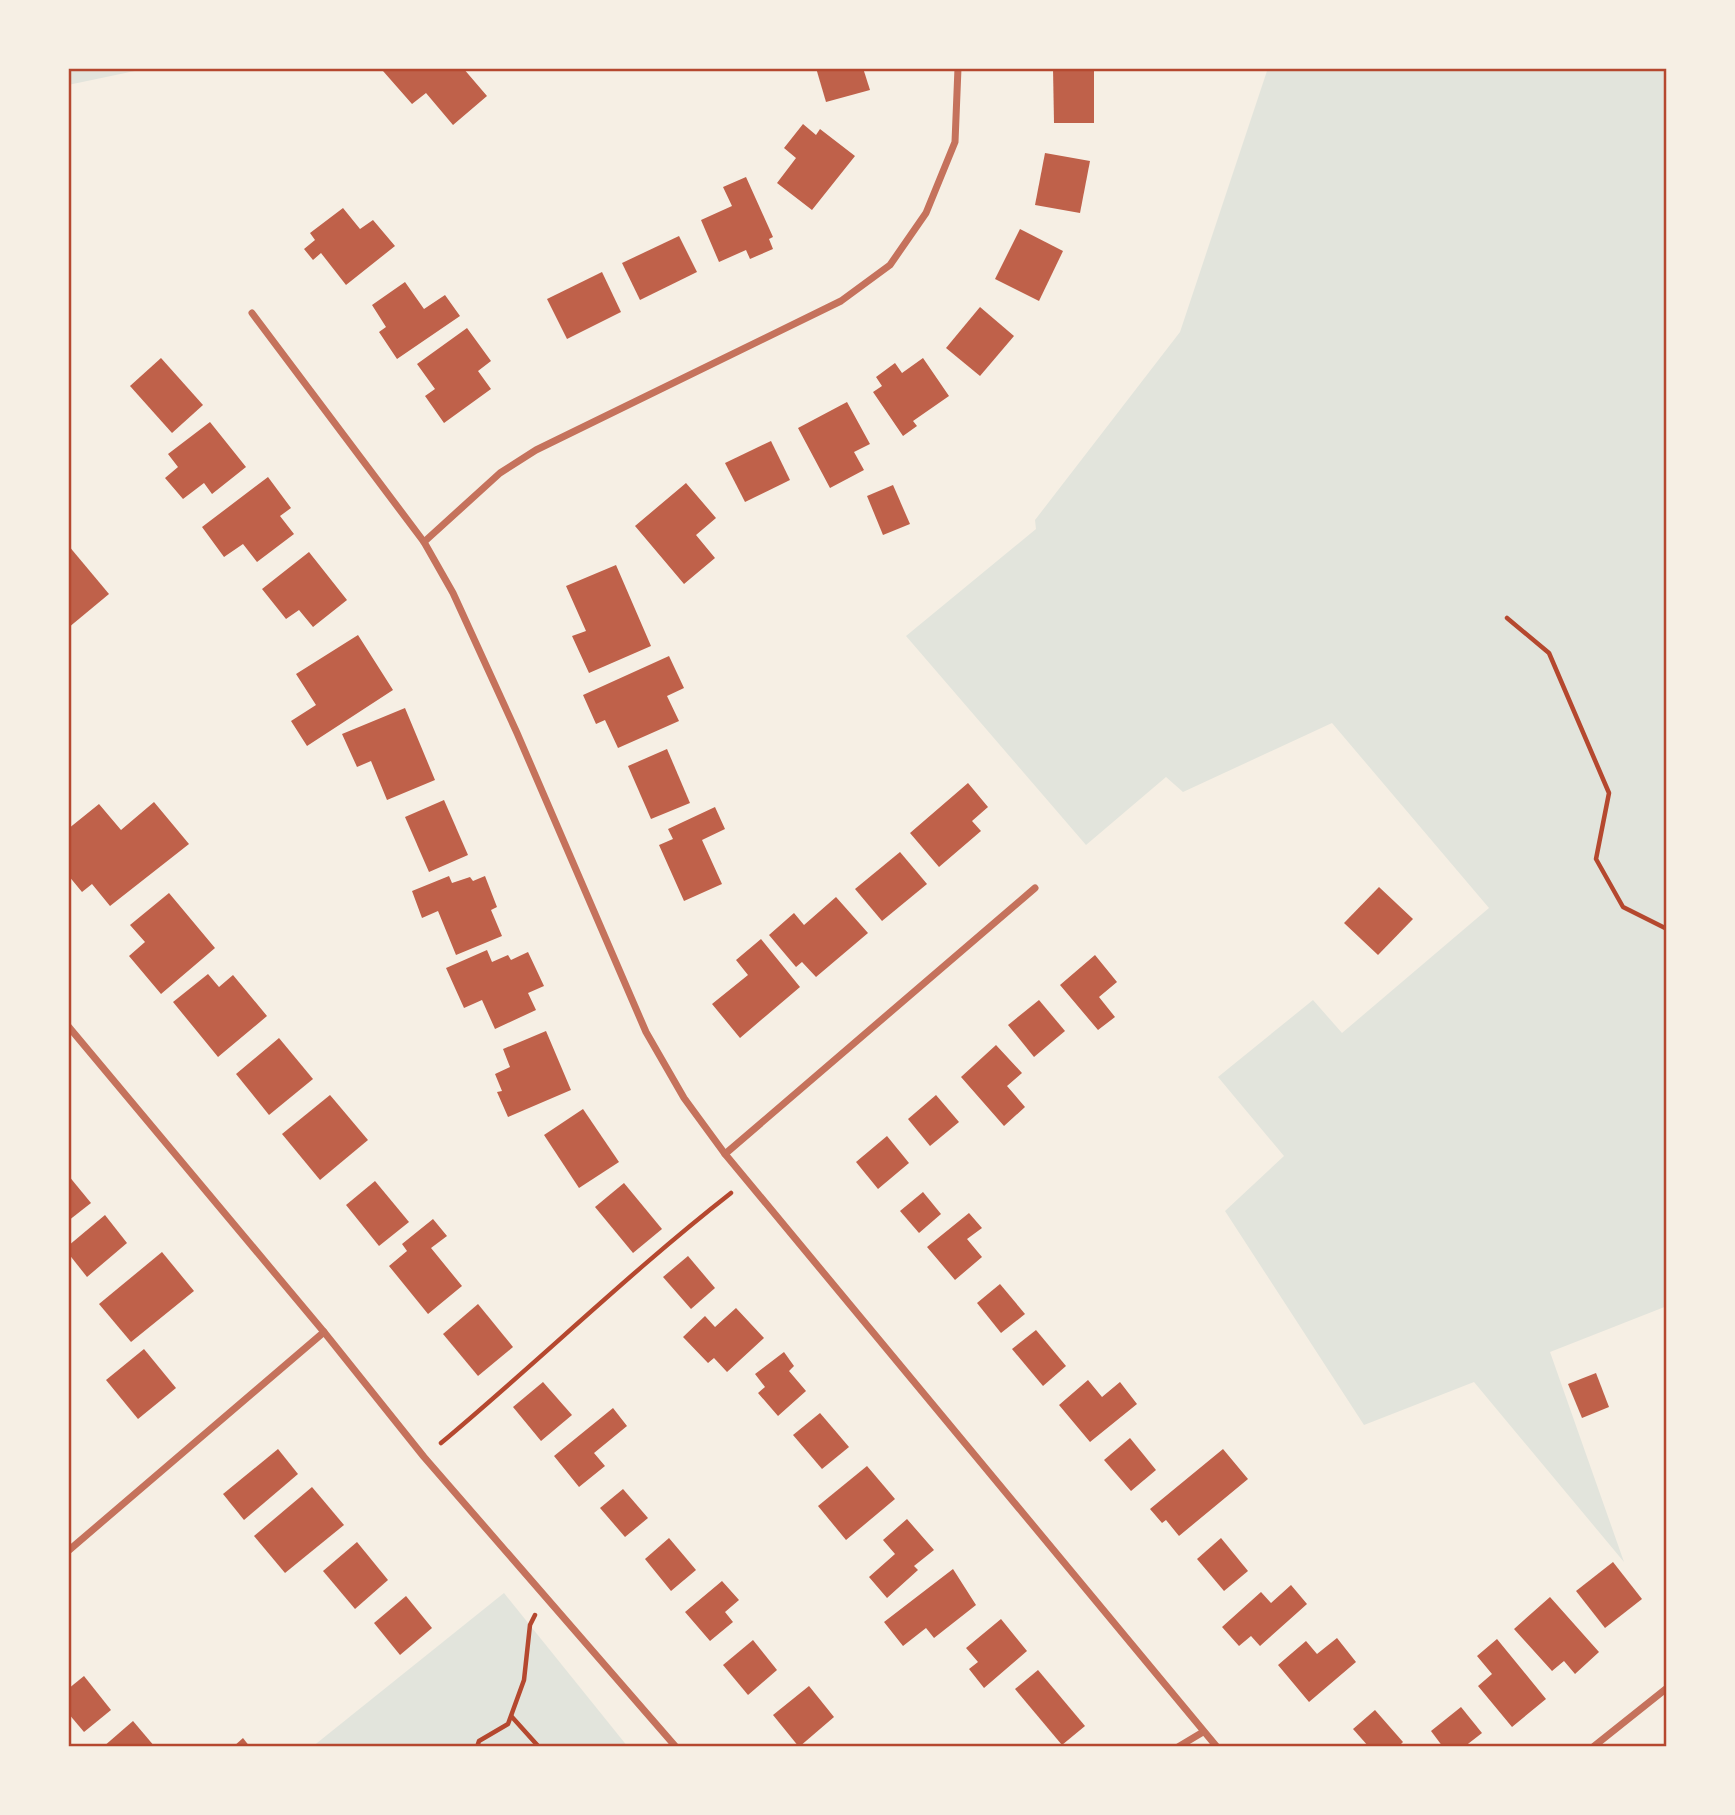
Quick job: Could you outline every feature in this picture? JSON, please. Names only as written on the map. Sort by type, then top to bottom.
[{"type":"street","points":[[424,542],[500,473],[536,450],[841,301],[890,265],[926,213],[955,142],[958,68]]},
{"type":"street","points":[[252,313],[424,542],[453,593],[646,1032],[684,1098],[725,1154],[1217,1747]]},
{"type":"street","points":[[725,1154],[1034,888]]},
{"type":"street","points":[[68,1026],[324,1332],[424,1457],[676,1747]]},
{"type":"street","points":[[68,1552],[324,1332]]},
{"type":"street","points":[[1593,1747],[1667,1688]]},
{"type":"street","points":[[1178,1747],[1203,1732]]},
{"type":"path","points":[[1507,618],[1549,653],[1609,793],[1596,859],[1623,907],[1667,929]]},
{"type":"path","points":[[424,1457],[514,1381],[646,1261],[747,1180]]},
{"type":"path","points":[[477,1747],[479,1741],[508,1724],[524,1680],[530,1625],[534,1616]]},
{"type":"path","points":[[511,1716],[539,1747]]},
{"type":"shaded area","points":[[68,68],[149,68],[68,85]]},
{"type":"shaded area","points":[[1268,68],[1667,68],[1667,1306],[1550,1352],[1624,1562],[1474,1382],[1364,1425],[1225,1211],[1284,1156],[1218,1077],[1313,1000],[1342,1033],[1489,908],[1332,723],[1183,792],[1166,777],[1086,845],[906,636],[1036,529],[1035,520],[1180,332]]},
{"type":"shaded area","points":[[504,1593],[628,1747],[312,1747]]},
{"type":"building","points":[[387,68],[463,68],[487,96],[453,125],[426,93],[412,104],[383,71]]},
{"type":"building","points":[[816,68],[863,68],[870,90],[826,102]]},
{"type":"building","points":[[1053,68],[1094,68],[1094,123],[1054,123]]},
{"type":"building","points":[[803,124],[816,135],[820,129],[855,156],[812,210],[777,183],[796,158],[784,148]]},
{"type":"building","points":[[1045,153],[1090,161],[1080,213],[1035,205]]},
{"type":"building","points":[[746,177],[773,237],[769,239],[773,249],[750,259],[746,250],[719,262],[701,220],[732,206],[723,187]]},
{"type":"building","points":[[343,208],[360,229],[373,220],[395,246],[346,285],[321,253],[313,260],[304,249],[315,240],[310,233]]},
{"type":"building","points":[[1020,229],[1063,251],[1039,301],[995,279]]},
{"type":"building","points":[[679,236],[697,272],[640,300],[622,263]]},
{"type":"building","points":[[602,272],[621,312],[567,339],[547,299]]},
{"type":"building","points":[[405,282],[424,309],[445,295],[460,316],[397,359],[379,332],[386,327],[372,305]]},
{"type":"building","points":[[980,307],[1014,336],[980,376],[946,348]]},
{"type":"building","points":[[467,328],[491,361],[478,371],[491,389],[444,423],[425,396],[435,389],[417,364]]},
{"type":"building","points":[[161,358],[203,405],[172,433],[130,386]]},
{"type":"building","points":[[923,358],[949,396],[913,421],[917,426],[903,436],[873,392],[882,386],[876,377],[895,363],[902,373]]},
{"type":"building","points":[[847,402],[870,444],[854,452],[864,470],[830,488],[798,428]]},
{"type":"building","points":[[210,422],[246,467],[212,494],[204,483],[183,499],[165,478],[178,467],[168,454]]},
{"type":"building","points":[[771,441],[790,480],[745,502],[725,463]]},
{"type":"building","points":[[268,477],[291,508],[280,516],[294,534],[257,562],[243,544],[224,557],[202,527]]},
{"type":"building","points":[[686,483],[716,518],[696,535],[715,558],[684,584],[635,526]]},
{"type":"building","points":[[893,485],[910,524],[883,535],[867,496]]},
{"type":"building","points":[[68,545],[109,594],[68,628]]},
{"type":"building","points":[[309,552],[347,600],[313,627],[299,610],[286,619],[262,589]]},
{"type":"building","points":[[616,565],[651,646],[589,673],[572,636],[586,631],[566,586]]},
{"type":"building","points":[[358,635],[393,690],[307,746],[291,721],[316,705],[296,674]]},
{"type":"building","points":[[669,656],[684,688],[667,696],[679,721],[618,748],[605,720],[596,724],[583,695]]},
{"type":"building","points":[[405,708],[435,780],[387,800],[371,761],[357,767],[342,734]]},
{"type":"building","points":[[667,749],[690,803],[651,819],[628,766]]},
{"type":"building","points":[[968,783],[988,807],[972,821],[981,831],[939,867],[910,833]]},
{"type":"building","points":[[444,800],[468,855],[429,872],[405,817]]},
{"type":"building","points":[[154,802],[189,844],[110,906],[92,884],[82,892],[68,875],[68,829],[99,804],[121,830]]},
{"type":"building","points":[[715,807],[725,829],[702,840],[722,884],[684,901],[659,845],[673,839],[668,829]]},
{"type":"building","points":[[900,852],[927,884],[882,921],[855,889]]},
{"type":"building","points":[[449,876],[452,883],[470,877],[473,881],[485,876],[497,907],[491,910],[502,936],[456,955],[438,911],[422,918],[412,891]]},
{"type":"building","points":[[1379,887],[1413,919],[1378,955],[1344,923]]},
{"type":"building","points":[[169,893],[215,948],[161,994],[129,956],[145,942],[130,925]]},
{"type":"building","points":[[836,897],[868,933],[816,977],[802,962],[796,967],[769,935],[794,913],[804,925]]},
{"type":"building","points":[[761,939],[800,987],[740,1038],[712,1004],[748,975],[736,960]]},
{"type":"building","points":[[487,950],[492,962],[508,955],[511,960],[528,952],[544,986],[528,993],[536,1010],[495,1029],[482,1000],[464,1008],[446,968]]},
{"type":"building","points":[[1095,955],[1117,982],[1099,997],[1115,1017],[1098,1030],[1060,985]]},
{"type":"building","points":[[208,974],[219,987],[233,975],[267,1016],[218,1057],[173,1002]]},
{"type":"building","points":[[1039,1000],[1065,1031],[1034,1057],[1008,1025]]},
{"type":"building","points":[[546,1031],[571,1090],[508,1117],[497,1092],[502,1091],[495,1074],[510,1067],[503,1049]]},
{"type":"building","points":[[279,1038],[313,1079],[269,1115],[236,1074]]},
{"type":"building","points":[[996,1045],[1022,1073],[1007,1086],[1025,1107],[1004,1126],[961,1077]]},
{"type":"building","points":[[330,1095],[368,1140],[320,1180],[282,1134]]},
{"type":"building","points":[[936,1095],[959,1122],[930,1146],[908,1119]]},
{"type":"building","points":[[583,1109],[619,1162],[579,1188],[544,1135]]},
{"type":"building","points":[[887,1136],[909,1163],[878,1189],[856,1162]]},
{"type":"building","points":[[68,1175],[91,1203],[68,1221]]},
{"type":"building","points":[[375,1181],[409,1222],[379,1246],[346,1205]]},
{"type":"building","points":[[624,1183],[662,1229],[633,1253],[595,1207]]},
{"type":"building","points":[[923,1192],[941,1214],[919,1233],[900,1211]]},
{"type":"building","points":[[969,1213],[982,1228],[967,1239],[982,1257],[955,1280],[927,1247]]},
{"type":"building","points":[[105,1215],[127,1243],[87,1277],[68,1253],[68,1246]]},
{"type":"building","points":[[433,1219],[447,1236],[431,1248],[462,1286],[428,1314],[389,1266],[407,1251],[402,1244]]},
{"type":"building","points":[[162,1252],[194,1291],[131,1342],[99,1304]]},
{"type":"building","points":[[688,1256],[715,1288],[691,1309],[663,1277]]},
{"type":"building","points":[[1000,1284],[1025,1314],[1001,1333],[977,1303]]},
{"type":"building","points":[[478,1304],[513,1347],[478,1376],[443,1334]]},
{"type":"building","points":[[736,1308],[764,1338],[727,1372],[714,1358],[708,1363],[683,1337],[705,1316],[715,1327]]},
{"type":"building","points":[[1036,1330],[1066,1366],[1043,1386],[1012,1349]]},
{"type":"building","points":[[144,1349],[176,1388],[138,1419],[106,1380]]},
{"type":"building","points":[[784,1352],[794,1366],[789,1371],[806,1391],[778,1416],[758,1393],[765,1387],[755,1374]]},
{"type":"building","points":[[1596,1373],[1609,1407],[1582,1418],[1568,1384]]},
{"type":"building","points":[[1088,1380],[1102,1397],[1120,1382],[1137,1404],[1090,1442],[1059,1405]]},
{"type":"building","points":[[543,1382],[572,1415],[541,1441],[513,1407]]},
{"type":"building","points":[[613,1408],[627,1426],[594,1453],[605,1466],[579,1487],[554,1456]]},
{"type":"building","points":[[820,1413],[849,1447],[822,1469],[793,1435]]},
{"type":"building","points":[[1130,1438],[1156,1470],[1131,1491],[1104,1460]]},
{"type":"building","points":[[278,1449],[298,1474],[244,1520],[223,1494]]},
{"type":"building","points":[[1223,1449],[1248,1479],[1179,1536],[1166,1520],[1162,1523],[1150,1509]]},
{"type":"building","points":[[867,1466],[895,1499],[846,1540],[818,1506]]},
{"type":"building","points":[[312,1487],[344,1525],[285,1573],[254,1536]]},
{"type":"building","points":[[623,1489],[648,1518],[625,1537],[600,1508]]},
{"type":"building","points":[[907,1519],[934,1550],[914,1566],[918,1570],[887,1598],[869,1577],[895,1554],[883,1540]]},
{"type":"building","points":[[669,1538],[696,1570],[671,1591],[645,1559]]},
{"type":"building","points":[[1221,1538],[1248,1571],[1224,1591],[1197,1559]]},
{"type":"building","points":[[357,1542],[388,1580],[355,1609],[323,1571]]},
{"type":"building","points":[[1613,1562],[1642,1599],[1605,1628],[1576,1591]]},
{"type":"building","points":[[953,1569],[976,1605],[934,1638],[926,1628],[903,1646],[884,1622]]},
{"type":"building","points":[[722,1581],[739,1600],[725,1612],[733,1622],[710,1641],[685,1612]]},
{"type":"building","points":[[1291,1585],[1307,1604],[1260,1646],[1251,1636],[1239,1646],[1222,1627],[1261,1592],[1271,1603]]},
{"type":"building","points":[[406,1596],[432,1628],[400,1655],[374,1623]]},
{"type":"building","points":[[1550,1597],[1599,1652],[1575,1674],[1564,1661],[1552,1671],[1514,1629]]},
{"type":"building","points":[[1001,1619],[1027,1651],[984,1688],[969,1669],[978,1662],[966,1648]]},
{"type":"building","points":[[1337,1638],[1356,1662],[1309,1702],[1278,1665],[1306,1641],[1317,1654]]},
{"type":"building","points":[[1497,1639],[1546,1699],[1512,1727],[1478,1686],[1492,1674],[1477,1656]]},
{"type":"building","points":[[753,1640],[777,1670],[748,1695],[723,1665]]},
{"type":"building","points":[[1038,1670],[1085,1726],[1062,1745],[1015,1689]]},
{"type":"building","points":[[84,1676],[111,1710],[84,1732],[68,1713],[68,1689]]},
{"type":"building","points":[[809,1686],[834,1717],[799,1747],[773,1715]]},
{"type":"building","points":[[1461,1707],[1482,1733],[1464,1747],[1443,1747],[1431,1731]]},
{"type":"building","points":[[1375,1710],[1403,1742],[1398,1747],[1369,1747],[1353,1729]]},
{"type":"building","points":[[133,1721],[155,1747],[103,1747]]},
{"type":"building","points":[[243,1738],[250,1747],[233,1747]]}]
